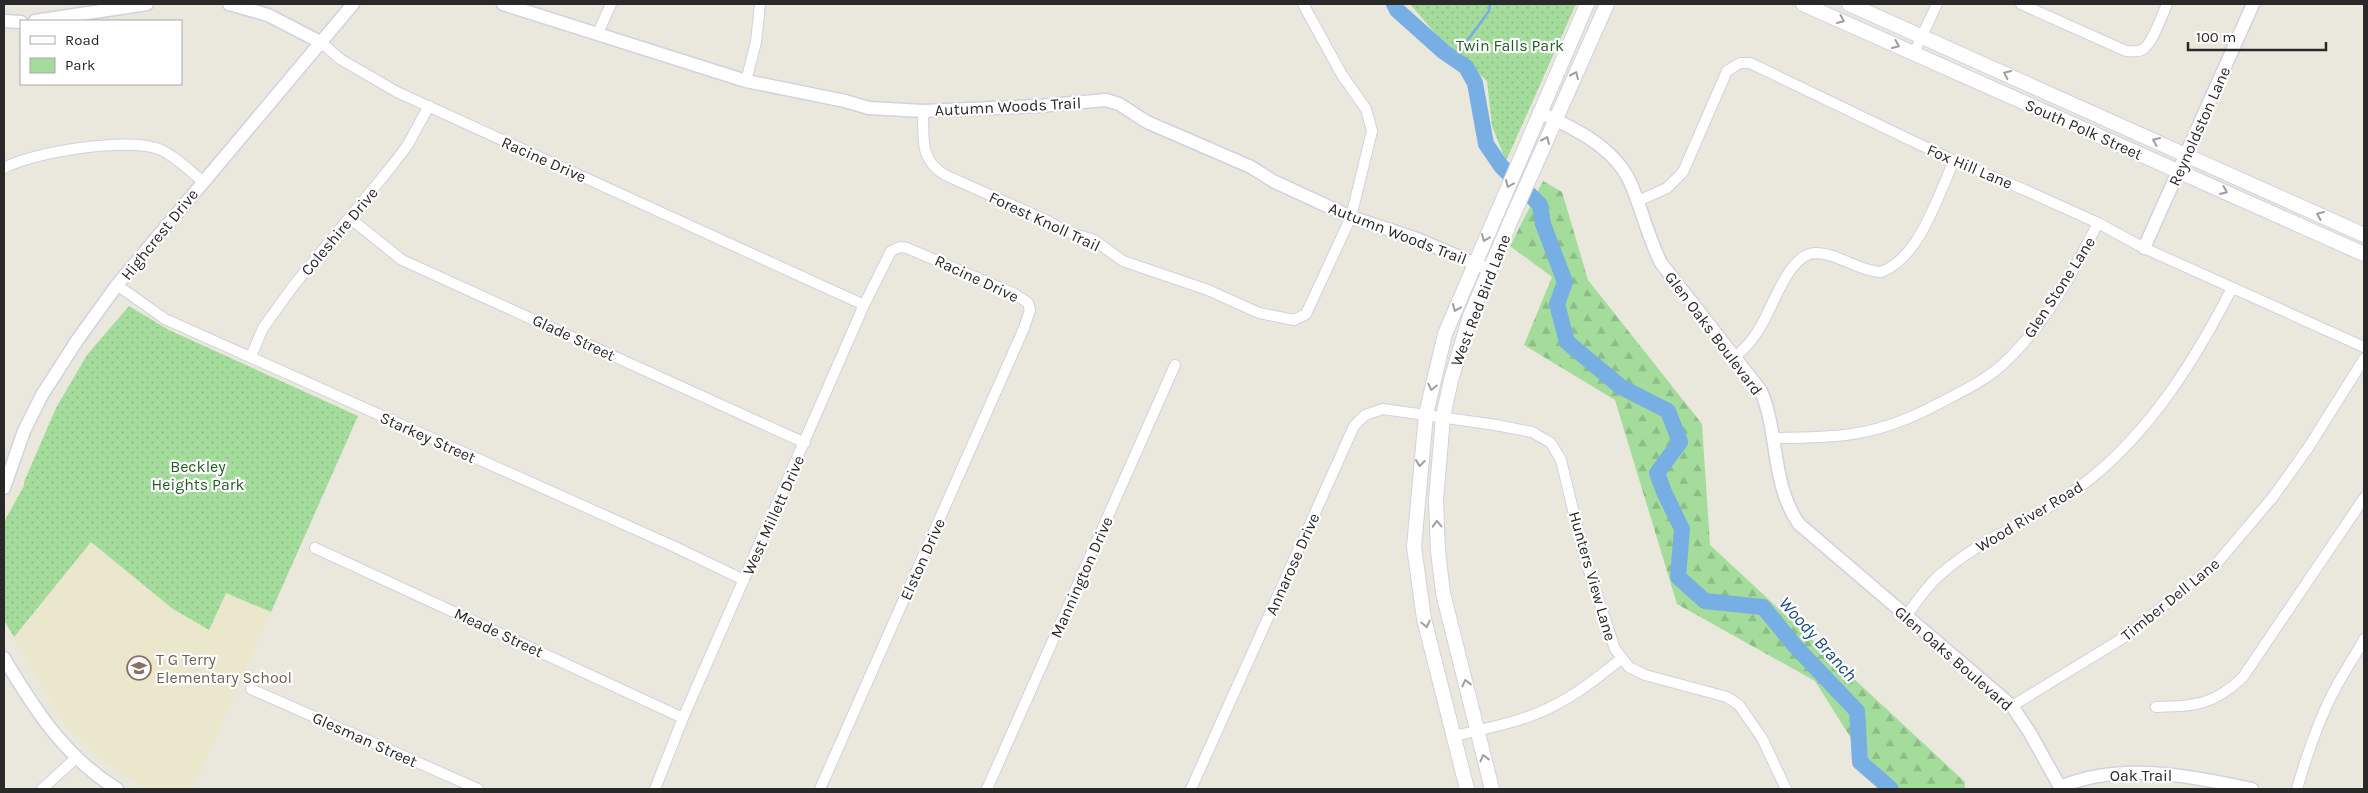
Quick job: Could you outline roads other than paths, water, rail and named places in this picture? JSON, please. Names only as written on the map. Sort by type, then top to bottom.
[{"type":"main road","name":"West Red Bird Lane","points":[[1467,789],[1424,619],[1414,547],[1426,414],[1445,334],[1586,4]]},
{"type":"main road","name":"West Red Bird Lane","points":[[1492,789],[1443,593],[1438,551],[1437,482],[1443,417],[1460,344],[1536,161],[1607,4]]},
{"type":"main road","name":"South Polk Street","points":[[1803,4],[2364,254]]},
{"type":"main road","name":"South Polk Street","points":[[1849,4],[2364,235]]},
{"type":"street","points":[[43,20],[147,4]]},
{"type":"street","name":"Racine Drive","points":[[229,4],[268,15],[322,43],[340,60],[397,92],[864,305]]},
{"type":"street","name":"Highcrest Drive","points":[[4,488],[24,431],[42,395],[78,338],[117,285],[202,181],[322,43],[353,4]]},
{"type":"street","name":"Autumn Woods Trail","points":[[503,4],[746,81],[845,101],[869,108],[923,111],[1039,106],[1106,100],[1119,104],[1147,122],[1251,168],[1273,181],[1351,217],[1417,239],[1490,270]]},
{"type":"street","points":[[598,33],[610,4]]},
{"type":"street","points":[[746,81],[756,42],[760,4]]},
{"type":"street","points":[[1303,4],[1342,75],[1366,109],[1370,121],[1372,131],[1351,217]]},
{"type":"street","points":[[1914,53],[1937,4]]},
{"type":"street","points":[[2021,4],[2126,50],[2138,52],[2145,49],[2166,4]]},
{"type":"street","name":"Reynoldston Lane","points":[[2144,248],[2253,4]]},
{"type":"street","points":[[4,21],[20,22]]},
{"type":"street","name":"Fox Hill Lane","points":[[1638,201],[1667,188],[1683,172],[1727,71],[1740,63],[1750,63],[1762,67],[1954,161],[2025,190],[2144,248],[2364,347]]},
{"type":"street","name":"Coleshire Drive","points":[[251,356],[263,328],[294,285],[351,218],[407,146],[429,106]]},
{"type":"street","name":"Forest Knoll Trail","points":[[923,111],[924,153],[933,168],[969,187],[1048,221],[1065,231],[1094,240],[1124,261],[1208,290],[1259,313],[1294,320],[1306,314],[1351,217]]},
{"type":"street","name":"Glen Oaks Boulevard","points":[[1540,112],[1592,140],[1609,154],[1628,177],[1661,263],[1760,390],[1769,415],[1782,492],[1790,511],[1800,524],[2012,706],[2026,726],[2060,788]]},
{"type":"street","points":[[4,168],[18,162],[64,152],[104,146],[144,146],[167,154],[202,181]]},
{"type":"street","points":[[1735,357],[1758,330],[1784,280],[1802,258],[1810,254],[1823,254],[1858,267],[1881,272],[1901,261],[1912,247],[1954,161]]},
{"type":"street","name":"Glade Street","points":[[351,218],[402,260],[805,443]]},
{"type":"street","name":"Glen Stone Lane","points":[[1772,438],[1823,437],[1853,434],[1882,428],[1928,410],[1982,380],[2002,365],[2025,341],[2042,318],[2084,251],[2098,224]]},
{"type":"street","name":"Racine Drive","points":[[900,247],[915,250],[1023,299],[1028,303],[1030,310],[1024,328]]},
{"type":"street","name":"West Millett Drive","points":[[655,789],[683,718],[864,305],[891,251],[900,247]]},
{"type":"street","name":"Starkey Street","points":[[117,285],[164,319],[251,356],[675,547],[744,580]]},
{"type":"street","name":"Wood River Road","points":[[1906,616],[1946,569],[1982,544],[2064,498],[2100,470],[2132,440],[2190,366],[2232,288]]},
{"type":"street","name":"Elston Drive","points":[[820,789],[1024,328]]},
{"type":"street","name":"Timber Dell Lane","points":[[2012,706],[2123,638],[2217,563],[2273,497],[2308,448],[2364,359]]},
{"type":"street","name":"Mannington Drive","points":[[987,789],[1175,365]]},
{"type":"street","name":"Annarose Drive","points":[[1191,789],[1354,426],[1359,419],[1374,411],[1383,409],[1443,417]]},
{"type":"street","name":"Hunters View Lane","points":[[1443,417],[1532,432],[1541,436],[1554,447],[1561,460],[1585,559],[1615,650],[1630,667],[1645,674],[1727,697],[1739,705],[1762,738],[1786,789]]},
{"type":"street","points":[[2156,708],[2200,705],[2224,694],[2243,677],[2364,498]]},
{"type":"street","name":"Meade Street","points":[[315,548],[683,718]]},
{"type":"street","points":[[2297,789],[2306,755],[2335,688],[2364,639]]},
{"type":"street","points":[[1454,736],[1526,717],[1554,706],[1597,678],[1622,658]]},
{"type":"street","points":[[5,662],[34,708],[76,758],[117,789]]},
{"type":"street","name":"Glesman Street","points":[[251,689],[478,789]]},
{"type":"street","points":[[42,789],[76,758]]},
{"type":"street","name":"Oak Trail","points":[[2060,788],[2073,782],[2106,774],[2157,773],[2191,776],[2252,789]]},
{"type":"waterway","name":"Woody Branch","points":[[1394,4],[1397,10],[1444,52],[1466,67],[1475,83],[1486,144],[1501,166],[1540,205],[1543,224],[1565,282],[1557,304],[1567,342],[1621,387],[1668,411],[1680,442],[1657,473],[1682,529],[1678,577],[1705,601],[1763,607],[1795,646],[1857,711],[1860,762],[1891,789]]},
{"type":"waterway","points":[[1454,59],[1489,11],[1490,4]]},
{"type":"place","name":"T G Terry Elementary School","points":[[139,668]]},
{"type":"park label","name":"Twin Falls Park","points":[[1510,45]]},
{"type":"park label","name":"Beckley Heights Park","points":[[198,475]]}]
